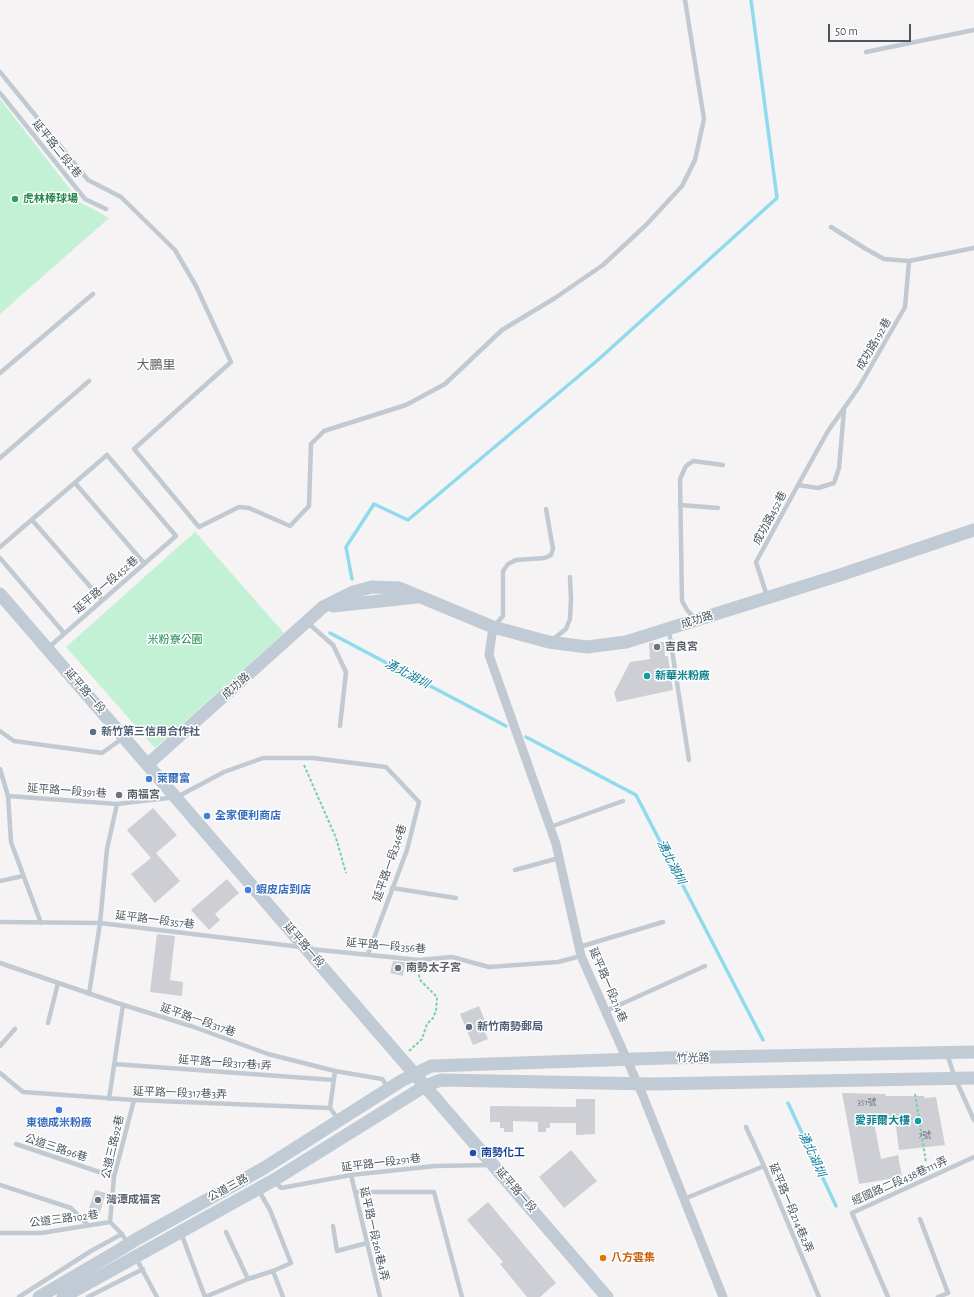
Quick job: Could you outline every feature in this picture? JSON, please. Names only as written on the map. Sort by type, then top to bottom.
[{"type":"street","name":"成功路","points":[[148,764],[323,607],[418,597],[493,627],[549,642],[587,647],[626,642],[768,598],[974,530]]},
{"type":"street","name":"延平路一段","points":[[0,594],[177,797],[606,1297]]},
{"type":"street","name":"延平路一段214巷","points":[[493,627],[489,655],[550,827],[559,858],[580,951],[638,1082],[723,1297]]},
{"type":"street","name":"竹光路","points":[[414,1073],[431,1066],[665,1058],[974,1052]]},
{"type":"street","name":"公道三路","points":[[38,1297],[125,1239],[264,1168],[414,1073]]},
{"type":"street","points":[[425,1086],[441,1080],[638,1082],[652,1084],[974,1078]]},
{"type":"street","name":"公道三路","points":[[63,1297],[136,1258],[274,1180],[425,1086]]},
{"type":"lane","points":[[0,72],[88,180],[121,197],[175,250],[196,286],[231,362],[134,449],[199,527],[238,507],[249,508],[290,526],[309,506],[311,444],[324,431],[406,405],[445,384],[502,330],[555,298],[603,265],[646,225],[682,186],[695,160],[704,119],[685,0]]},
{"type":"lane","points":[[866,52],[974,30]]},
{"type":"lane","name":"延平路二段2巷","points":[[0,93],[85,199],[106,209]]},
{"type":"lane","points":[[831,227],[866,250],[884,259],[909,261],[974,248]]},
{"type":"lane","name":"成功路192巷","points":[[798,485],[828,431],[859,387],[905,307],[909,261]]},
{"type":"lane","points":[[0,373],[92,294]]},
{"type":"lane","points":[[0,458],[89,381]]},
{"type":"lane","name":"成功路452巷","points":[[768,598],[756,562],[798,485],[818,488],[834,483],[839,468],[844,408]]},
{"type":"lane","name":"延平路一段452巷","points":[[48,648],[176,536],[107,455],[75,483]]},
{"type":"lane","points":[[696,620],[687,610],[682,601],[680,479],[686,466],[693,461],[723,465]]},
{"type":"lane","points":[[0,547],[75,483],[144,563]]},
{"type":"lane","points":[[680,506],[718,508]]},
{"type":"lane","points":[[493,627],[502,616],[503,571],[508,564],[516,560],[545,558],[551,556],[553,549],[546,509]]},
{"type":"lane","points":[[32,520],[102,600]]},
{"type":"lane","points":[[0,558],[64,633]]},
{"type":"lane","points":[[549,642],[566,628],[570,619],[570,577]]},
{"type":"lane","points":[[306,622],[333,645],[346,672],[340,726]]},
{"type":"lane","points":[[668,629],[688,760]]},
{"type":"lane","points":[[0,731],[14,741],[102,753],[125,737]]},
{"type":"lane","name":"延平路一段346巷","points":[[177,797],[224,772],[263,758],[313,758],[386,768],[419,802],[407,850],[368,954]]},
{"type":"lane","points":[[0,769],[8,796],[10,842],[41,923]]},
{"type":"lane","name":"延平路一段391巷","points":[[8,796],[116,804],[177,797]]},
{"type":"lane","points":[[550,827],[624,801]]},
{"type":"lane","points":[[89,994],[100,923],[107,849],[116,804]]},
{"type":"lane","points":[[515,870],[559,858]]},
{"type":"lane","points":[[0,881],[23,876]]},
{"type":"lane","points":[[392,888],[456,898]]},
{"type":"lane","name":"延平路一段357巷","points":[[0,922],[100,923],[307,948]]},
{"type":"lane","name":"延平路一段356巷","points":[[307,948],[415,960],[452,957],[489,967],[558,962],[580,951],[663,922]]},
{"type":"lane","name":"延平路一段317巷","points":[[0,963],[89,994],[191,1026],[268,1054],[335,1071],[382,1079],[389,1088]]},
{"type":"lane","points":[[606,1011],[705,966]]},
{"type":"lane","points":[[48,1023],[58,983]]},
{"type":"lane","points":[[109,1098],[123,1005]]},
{"type":"lane","points":[[0,1046],[15,1029]]},
{"type":"lane","points":[[947,1053],[955,1078],[974,1120]]},
{"type":"lane","name":"延平路一段317巷1弄","points":[[114,1064],[334,1080]]},
{"type":"lane","points":[[335,1071],[330,1108],[339,1121]]},
{"type":"lane","name":"延平路一段317巷3弄","points":[[0,1073],[23,1092],[134,1100],[330,1108]]},
{"type":"lane","name":"公道三路92巷","points":[[110,1222],[114,1177],[134,1100]]},
{"type":"lane","name":"延平路一段214巷2弄","points":[[746,1127],[819,1297]]},
{"type":"lane","name":"公道三路96巷","points":[[16,1144],[114,1177]]},
{"type":"lane","name":"經國路二段438巷111弄","points":[[888,1297],[852,1213],[974,1157]]},
{"type":"lane","name":"延平路一段291巷","points":[[274,1180],[281,1188],[351,1175],[435,1166],[494,1165]]},
{"type":"lane","points":[[684,1199],[764,1166]]},
{"type":"lane","name":"延平路一段261巷4弄","points":[[351,1175],[380,1297]]},
{"type":"lane","points":[[0,1185],[71,1208],[88,1225]]},
{"type":"lane","points":[[181,1233],[205,1297],[291,1263],[270,1210],[258,1189]]},
{"type":"lane","points":[[355,1192],[434,1192],[462,1297]]},
{"type":"lane","points":[[920,1219],[948,1293],[939,1297]]},
{"type":"lane","name":"公道三路102巷","points":[[0,1233],[42,1233],[110,1222],[125,1239],[143,1269],[157,1297]]},
{"type":"lane","points":[[332,1226],[337,1251],[367,1243]]},
{"type":"lane","points":[[226,1232],[248,1279]]},
{"type":"lane","name":"公道三路","points":[[19,1297],[91,1251],[125,1239]]},
{"type":"lane","points":[[88,1297],[143,1269]]},
{"type":"lane","points":[[273,1271],[283,1297]]},
{"type":"lane","points":[[99,1292],[100,1297]]},
{"type":"path","points":[[302,758],[336,838],[346,873]]},
{"type":"path","points":[[401,1057],[422,1039],[427,1024],[433,1018],[436,1010],[437,997],[422,981],[416,969],[415,960]]},
{"type":"path","points":[[915,1094],[926,1162]]},
{"type":"green space","name":"虎林棒球場","points":[[0,99],[80,202],[109,218],[0,314]]},
{"type":"green space","name":"米粉寮公園","points":[[195,532],[284,633],[155,748],[66,647]]},
{"type":"building","name":"新華米粉廠","points":[[664,642],[665,656],[668,656],[673,690],[617,702],[614,693],[630,662],[650,659],[649,643]]},
{"type":"building","points":[[153,808],[177,835],[156,853],[180,881],[155,903],[131,874],[151,858],[127,830]]},
{"type":"building","points":[[227,879],[239,893],[215,914],[220,920],[209,930],[191,910]]},
{"type":"building","points":[[157,934],[175,936],[170,980],[183,982],[182,996],[150,992]]},
{"type":"building","name":"南勢太子宮","points":[[393,961],[405,962],[403,976],[390,973]]},
{"type":"building","points":[[479,1006],[487,1026],[483,1028],[488,1039],[473,1045],[460,1014]]},
{"type":"building","points":[[842,1093],[885,1094],[886,1096],[924,1096],[925,1098],[936,1097],[945,1145],[899,1150],[895,1119],[874,1123],[881,1159],[898,1155],[902,1177],[859,1184]]},
{"type":"building","points":[[576,1099],[595,1099],[595,1134],[576,1135],[576,1123],[550,1123],[550,1128],[546,1128],[546,1132],[538,1132],[538,1122],[513,1121],[513,1132],[504,1132],[504,1128],[500,1128],[500,1122],[490,1122],[490,1106],[576,1107]]},
{"type":"building","points":[[571,1150],[597,1181],[564,1208],[539,1177]]},
{"type":"building","name":"灣潭成福宮","points":[[95,1190],[106,1193],[98,1218],[87,1214]]},
{"type":"building","points":[[488,1202],[556,1283],[540,1297],[527,1297],[500,1264],[503,1262],[467,1220]]},
{"type":"waterway","points":[[352,579],[346,547],[374,504],[408,520],[599,359],[777,198],[751,0]]},
{"type":"waterway","name":"湧北湖圳","points":[[330,633],[506,726]]},
{"type":"waterway","name":"湧北湖圳","points":[[526,737],[636,795],[763,1040]]},
{"type":"waterway","name":"湧北湖圳","points":[[788,1103],[836,1206]]},
{"type":"place","name":"虎林棒球場","points":[[15,199]]},
{"type":"place","name":"吉良宮","points":[[657,647]]},
{"type":"place","name":"新華米粉廠","points":[[647,676]]},
{"type":"place","name":"新竹第三信用合作社","points":[[93,732]]},
{"type":"place","name":"萊爾富","points":[[149,779]]},
{"type":"place","name":"南福宮","points":[[119,795]]},
{"type":"place","name":"全家便利商店","points":[[207,816]]},
{"type":"place","name":"蝦皮店到店","points":[[248,890]]},
{"type":"place","name":"南勢太子宮","points":[[398,968]]},
{"type":"place","name":"新竹南勢郵局","points":[[469,1027]]},
{"type":"place","name":"東德成米粉廠","points":[[59,1110]]},
{"type":"place","name":"愛菲爾大樓","points":[[918,1121]]},
{"type":"place","name":"南勢化工","points":[[473,1153]]},
{"type":"place","name":"灣潭成福宮","points":[[98,1200]]},
{"type":"place","name":"八方雲集","points":[[603,1258]]},
{"type":"district","name":"大鵬里","points":[[156,365]]}]
